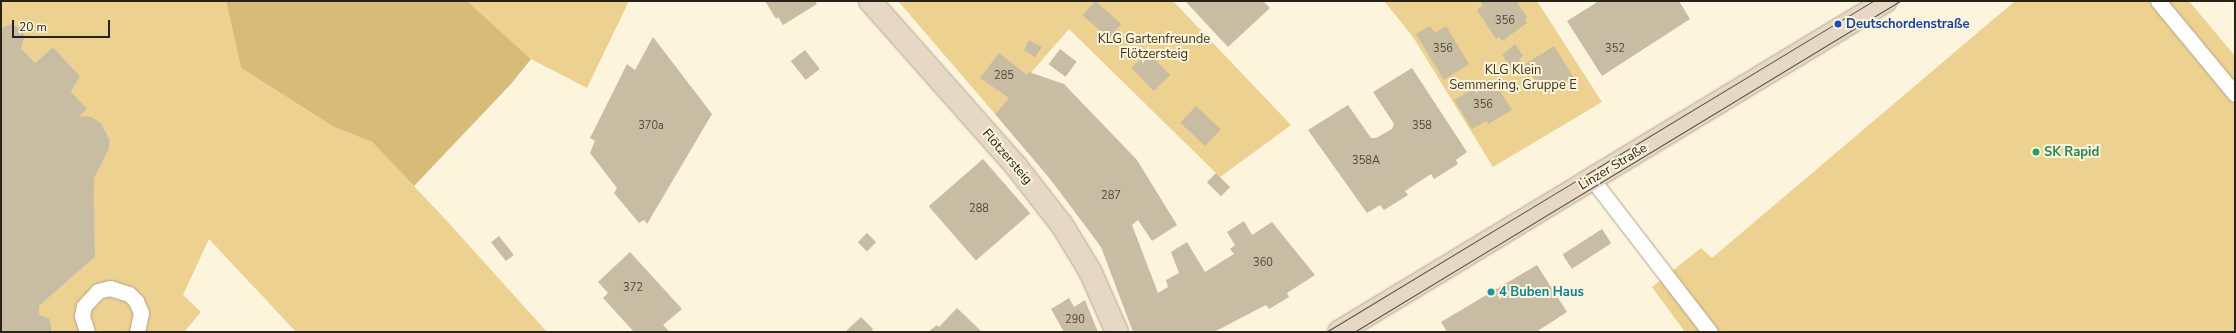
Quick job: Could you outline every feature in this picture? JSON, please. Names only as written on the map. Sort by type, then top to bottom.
[{"type":"main road","name":"Flötzersteig","points":[[870,1],[1016,166],[1062,225],[1090,271],[1117,332]]},
{"type":"main road","name":"Linzer Straße","points":[[1339,332],[1886,1]]},
{"type":"lane","points":[[2158,1],[2235,94]]},
{"type":"lane","points":[[1592,179],[1710,332]]},
{"type":"lane","points":[[87,332],[82,316],[84,306],[98,291],[110,288],[129,294],[136,301],[141,313],[137,332]]},
{"type":"green space","points":[[1,1],[226,1],[241,68],[334,127],[372,142],[447,221],[547,332],[296,332],[209,239],[183,295],[201,312],[184,332],[52,332],[50,319],[39,314],[39,306],[95,257],[94,179],[109,149],[110,140],[101,123],[79,116],[71,92],[80,76],[53,47],[35,63],[21,48],[25,37],[10,24],[1,28]]},
{"type":"green space","points":[[467,1],[629,1],[587,88],[531,59]]},
{"type":"green space","name":"KLG Gartenfreunde Flötzersteig","points":[[898,1],[1173,1],[1291,125],[1220,177],[1069,29],[995,114]]},
{"type":"green space","name":"KLG Klein Semmering, Gruppe E","points":[[1384,1],[1537,1],[1602,102],[1493,167],[1413,37]]},
{"type":"green space","name":"SK Rapid","points":[[2015,1],[2189,1],[2235,56],[2235,332],[1685,332],[1652,287],[1701,248],[1712,258]]},
{"type":"shaded area","points":[[226,1],[467,1],[531,59],[511,84],[414,186],[372,142],[334,127],[241,68]]},
{"type":"building","points":[[765,1],[815,1],[817,4],[783,25],[778,17],[776,19]]},
{"type":"building","points":[[1095,1],[1121,24],[1109,38],[1083,15]]},
{"type":"building","points":[[1185,1],[1263,1],[1270,8],[1228,47]]},
{"type":"building","points":[[1480,1],[1516,1],[1527,17],[1525,19],[1527,23],[1502,41],[1499,37],[1496,39],[1477,10],[1483,5]]},
{"type":"building","points":[[1599,1],[1679,1],[1690,19],[1602,76],[1567,21]]},
{"type":"building","points":[[10,24],[20,28],[25,37],[21,48],[35,63],[53,47],[80,76],[71,92],[87,109],[79,116],[91,117],[101,123],[110,140],[109,149],[94,179],[95,257],[39,306],[39,314],[50,319],[52,332],[1,332],[1,28]]},
{"type":"building","points":[[1430,26],[1435,33],[1446,26],[1469,64],[1444,80],[1416,34]]},
{"type":"building","points":[[653,37],[712,114],[647,224],[644,220],[639,223],[614,193],[617,188],[590,153],[595,141],[590,138],[627,64],[635,70]]},
{"type":"building","points":[[1029,40],[1042,47],[1035,57],[1024,50]]},
{"type":"building","points":[[1515,44],[1523,56],[1519,59],[1525,67],[1515,74],[1502,55]]},
{"type":"building","points":[[1554,46],[1573,77],[1544,95],[1525,64]]},
{"type":"building","points":[[1060,49],[1077,62],[1065,77],[1049,64]]},
{"type":"building","points":[[805,50],[820,69],[806,80],[791,61]]},
{"type":"building","points":[[1148,52],[1170,75],[1154,91],[1131,68]]},
{"type":"building","points":[[999,53],[1027,75],[1029,72],[1064,84],[1137,160],[1177,225],[1152,241],[1138,220],[1132,225],[1158,293],[1168,287],[1166,280],[1179,273],[1171,252],[1187,242],[1205,272],[1234,254],[1230,249],[1235,245],[1227,232],[1244,221],[1252,235],[1272,222],[1315,275],[1287,293],[1289,297],[1269,309],[1266,305],[1214,332],[1133,332],[1101,247],[1050,179],[995,114],[1009,98],[980,78]]},
{"type":"building","points":[[1412,68],[1467,152],[1456,160],[1458,164],[1434,179],[1431,174],[1405,191],[1408,195],[1384,210],[1380,205],[1367,213],[1308,130],[1348,105],[1371,138],[1376,138],[1392,129],[1394,124],[1373,92]]},
{"type":"building","points":[[1494,82],[1512,110],[1488,124],[1486,121],[1472,129],[1454,100],[1473,89],[1476,93]]},
{"type":"building","points":[[1196,106],[1221,129],[1205,146],[1180,123]]},
{"type":"building","points":[[983,159],[1030,213],[976,261],[929,206]]},
{"type":"building","points":[[1216,173],[1230,187],[1221,196],[1207,182]]},
{"type":"building","points":[[1602,229],[1611,243],[1572,269],[1563,255]]},
{"type":"building","points":[[867,233],[876,242],[867,251],[858,242]]},
{"type":"building","points":[[499,236],[514,255],[506,261],[491,242]]},
{"type":"building","points":[[630,252],[682,309],[663,325],[670,332],[634,332],[603,298],[608,293],[598,282]]},
{"type":"building","points":[[1537,265],[1567,312],[1536,332],[1447,332],[1441,322]]},
{"type":"building","points":[[1069,298],[1074,307],[1085,300],[1098,332],[1064,332],[1051,309]]},
{"type":"building","points":[[957,308],[982,332],[928,332],[937,325],[939,327]]},
{"type":"building","points":[[861,317],[873,329],[871,332],[845,332]]},
{"type":"tram line","points":[[1326,332],[1873,1]]},
{"type":"tram line","points":[[1354,332],[1900,1]]},
{"type":"place","name":"Deutschordenstraße","points":[[1838,24]]},
{"type":"place","name":"SK Rapid","points":[[2036,152]]},
{"type":"place","name":"4 Buben Haus","points":[[1491,292]]}]
